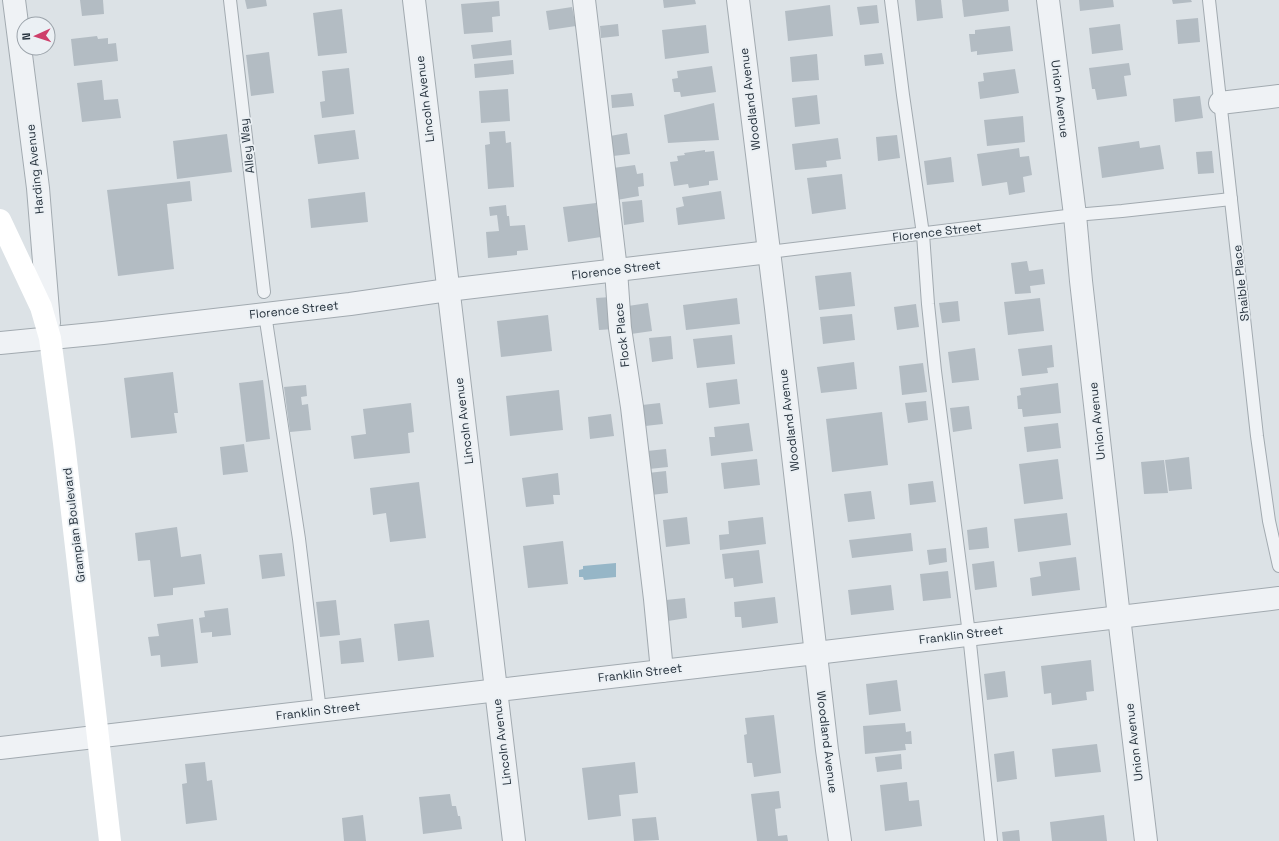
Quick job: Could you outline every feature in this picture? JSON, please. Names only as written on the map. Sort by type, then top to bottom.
[{"type":"street","name":"Harding Avenue","points":[[14,0],[38,188],[50,338]]},
{"type":"street","name":"Lincoln Avenue","points":[[414,0],[514,841]]},
{"type":"street","name":"Flock Place","points":[[584,0],[616,270],[620,328],[632,407],[662,671]]},
{"type":"street","name":"Woodland Avenue","points":[[738,0],[840,841]]},
{"type":"street","name":"Union Avenue","points":[[1048,0],[1075,215],[1081,281],[1119,617],[1146,841]]},
{"type":"street","points":[[1220,103],[1279,96]]},
{"type":"street","name":"Grampian Boulevard","points":[[0,220],[41,307],[50,338],[89,647],[110,841]]},
{"type":"street","name":"Florence Street","points":[[0,343],[350,304],[448,290],[769,252]]},
{"type":"street","name":"Franklin Street","points":[[0,748],[1279,598]]},
{"type":"lane","name":"Alley Way","points":[[230,0],[264,292]]},
{"type":"lane","points":[[891,0],[923,234],[935,371],[969,634],[991,841]]},
{"type":"lane","name":"Shaible Place","points":[[1208,0],[1258,444],[1269,521],[1279,566]]},
{"type":"lane","name":"Florence Street","points":[[769,252],[1075,215],[1231,199]]},
{"type":"lane","points":[[265,314],[299,539],[320,711]]},
{"type":"water","points":[[616,563],[616,577],[584,580],[583,577],[579,577],[579,570],[583,569],[583,566]]},
{"type":"building","points":[[80,0],[103,0],[104,14],[82,16]]},
{"type":"building","points":[[245,0],[266,0],[267,6],[247,9]]},
{"type":"building","points":[[663,0],[695,0],[696,4],[664,8]]},
{"type":"building","points":[[915,0],[941,0],[943,18],[917,21]]},
{"type":"building","points":[[962,0],[1008,0],[1009,11],[964,17]]},
{"type":"building","points":[[1079,0],[1113,0],[1114,7],[1080,11]]},
{"type":"building","points":[[1172,0],[1191,0],[1192,2],[1173,4]]},
{"type":"building","points":[[499,1],[500,16],[492,17],[493,32],[464,34],[461,4]]},
{"type":"building","points":[[830,5],[833,36],[788,41],[785,11]]},
{"type":"building","points":[[877,5],[879,23],[860,25],[857,7]]},
{"type":"building","points":[[572,7],[576,26],[549,30],[546,11]]},
{"type":"building","points":[[342,9],[347,53],[318,56],[313,13]]},
{"type":"building","points":[[1198,18],[1200,42],[1178,44],[1176,20]]},
{"type":"building","points":[[618,24],[619,36],[601,38],[600,26]]},
{"type":"building","points":[[1120,24],[1123,50],[1092,54],[1089,28]]},
{"type":"building","points":[[706,25],[709,53],[665,59],[662,30]]},
{"type":"building","points":[[1010,26],[1013,51],[977,55],[977,51],[971,52],[969,34],[975,34],[975,30]]},
{"type":"building","points":[[97,36],[98,39],[108,38],[108,44],[116,43],[118,61],[74,66],[71,39]]},
{"type":"building","points":[[511,40],[512,55],[473,59],[471,45]]},
{"type":"building","points":[[269,52],[274,93],[251,96],[246,55]]},
{"type":"building","points":[[882,53],[884,64],[865,66],[864,55]]},
{"type":"building","points":[[817,54],[819,80],[792,82],[790,57]]},
{"type":"building","points":[[513,60],[514,74],[475,78],[474,64]]},
{"type":"building","points":[[1129,63],[1131,75],[1124,76],[1127,96],[1097,100],[1095,89],[1092,89],[1089,68]]},
{"type":"building","points":[[712,66],[716,92],[681,97],[680,92],[674,92],[672,79],[678,78],[677,71]]},
{"type":"building","points":[[349,68],[354,114],[322,118],[320,102],[325,101],[322,71]]},
{"type":"building","points":[[1015,69],[1019,93],[980,99],[978,82],[984,81],[983,73]]},
{"type":"building","points":[[102,80],[104,100],[118,99],[121,118],[82,122],[77,83]]},
{"type":"building","points":[[508,89],[510,121],[481,123],[479,91]]},
{"type":"building","points":[[632,93],[634,106],[612,108],[611,95]]},
{"type":"building","points":[[817,95],[820,124],[795,127],[792,98]]},
{"type":"building","points":[[1200,96],[1203,118],[1175,122],[1173,99]]},
{"type":"building","points":[[714,103],[719,140],[668,143],[664,115]]},
{"type":"building","points":[[1023,116],[1025,142],[987,146],[984,120]]},
{"type":"building","points":[[355,130],[359,159],[318,164],[314,135]]},
{"type":"building","points":[[505,131],[506,143],[511,142],[514,187],[488,189],[485,145],[490,144],[489,132]]},
{"type":"building","points":[[627,133],[630,154],[613,156],[610,136]]},
{"type":"building","points":[[227,134],[232,172],[177,179],[173,141]]},
{"type":"building","points":[[897,135],[900,158],[878,161],[876,137]]},
{"type":"building","points":[[838,138],[841,159],[826,161],[827,167],[795,170],[792,144]]},
{"type":"building","points":[[1139,141],[1140,148],[1160,145],[1164,169],[1102,178],[1098,147]]},
{"type":"building","points":[[1019,148],[1020,157],[1029,156],[1032,175],[1023,177],[1025,192],[1009,195],[1007,182],[982,186],[977,154]]},
{"type":"building","points":[[705,150],[705,152],[714,151],[718,180],[709,181],[709,185],[689,188],[688,184],[674,186],[670,162],[678,161],[677,156],[685,155],[684,153]]},
{"type":"building","points":[[1212,151],[1214,173],[1198,174],[1196,152]]},
{"type":"building","points":[[951,157],[954,182],[927,185],[924,161]]},
{"type":"building","points":[[635,165],[637,174],[643,173],[644,186],[638,187],[639,196],[617,200],[613,168]]},
{"type":"building","points":[[842,174],[846,209],[812,214],[807,178]]},
{"type":"building","points":[[190,181],[192,201],[167,204],[174,269],[118,276],[107,190]]},
{"type":"building","points":[[721,191],[725,219],[678,225],[676,208],[684,206],[682,197]]},
{"type":"building","points":[[365,192],[368,222],[311,228],[308,199]]},
{"type":"building","points":[[642,200],[644,222],[624,225],[622,202]]},
{"type":"building","points":[[596,203],[601,237],[568,242],[563,207]]},
{"type":"building","points":[[506,205],[510,226],[525,225],[528,250],[517,251],[517,255],[488,258],[486,232],[499,231],[497,215],[490,216],[489,207]]},
{"type":"building","points":[[1027,261],[1029,271],[1043,269],[1045,284],[1030,286],[1031,293],[1015,294],[1011,263]]},
{"type":"building","points":[[851,272],[855,306],[819,310],[815,276]]},
{"type":"building","points":[[611,297],[614,329],[599,330],[596,298]]},
{"type":"building","points":[[737,298],[740,324],[686,330],[683,305]]},
{"type":"building","points":[[1040,298],[1044,331],[1008,335],[1004,302]]},
{"type":"building","points":[[958,301],[960,321],[942,323],[939,303]]},
{"type":"building","points":[[648,303],[652,331],[631,334],[628,306]]},
{"type":"building","points":[[916,304],[919,327],[897,330],[894,307]]},
{"type":"building","points":[[852,314],[855,340],[823,344],[820,317]]},
{"type":"building","points":[[548,315],[552,351],[501,357],[497,321]]},
{"type":"building","points":[[732,335],[735,364],[697,368],[693,339]]},
{"type":"building","points":[[671,336],[673,359],[652,362],[649,338]]},
{"type":"building","points":[[1052,345],[1054,367],[1047,368],[1048,373],[1022,376],[1018,349]]},
{"type":"building","points":[[975,348],[979,380],[952,383],[948,352]]},
{"type":"building","points":[[854,362],[857,389],[821,393],[817,367]]},
{"type":"building","points":[[923,363],[927,392],[902,395],[899,366]]},
{"type":"building","points":[[173,372],[178,413],[174,413],[177,433],[131,438],[124,378]]},
{"type":"building","points":[[737,379],[740,404],[709,408],[706,383]]},
{"type":"building","points":[[263,380],[270,439],[246,442],[239,383]]},
{"type":"building","points":[[1058,383],[1061,413],[1023,417],[1022,409],[1018,409],[1017,396],[1021,395],[1020,388]]},
{"type":"building","points":[[306,385],[307,396],[301,397],[302,405],[308,404],[311,430],[290,432],[284,387]]},
{"type":"building","points":[[559,390],[563,430],[510,436],[506,396]]},
{"type":"building","points":[[926,401],[928,420],[908,423],[905,403]]},
{"type":"building","points":[[411,403],[414,432],[408,433],[410,453],[354,459],[351,436],[366,434],[363,409]]},
{"type":"building","points":[[660,403],[663,424],[645,426],[642,405]]},
{"type":"building","points":[[969,406],[972,429],[953,432],[950,408]]},
{"type":"building","points":[[882,412],[888,465],[832,472],[826,419]]},
{"type":"building","points":[[611,414],[614,436],[590,439],[588,417]]},
{"type":"building","points":[[749,423],[753,451],[711,456],[709,437],[715,437],[714,427]]},
{"type":"building","points":[[1058,423],[1061,448],[1027,452],[1024,427]]},
{"type":"building","points":[[244,444],[248,472],[223,475],[220,447]]},
{"type":"building","points":[[666,449],[668,467],[649,469],[647,451]]},
{"type":"building","points":[[1189,457],[1192,489],[1169,491],[1165,460]]},
{"type":"building","points":[[757,459],[760,485],[724,489],[721,463]]},
{"type":"building","points":[[1058,459],[1063,499],[1024,504],[1019,464]]},
{"type":"building","points":[[1164,460],[1168,493],[1144,494],[1141,462]]},
{"type":"building","points":[[666,471],[668,493],[651,495],[648,473]]},
{"type":"building","points":[[558,473],[560,495],[553,495],[554,504],[526,507],[522,478]]},
{"type":"building","points":[[933,481],[936,502],[910,505],[908,484]]},
{"type":"building","points":[[419,482],[426,538],[390,542],[386,513],[373,515],[370,488]]},
{"type":"building","points":[[871,491],[875,519],[848,522],[844,494]]},
{"type":"building","points":[[1067,513],[1071,545],[1018,552],[1014,519]]},
{"type":"building","points":[[687,517],[690,544],[666,547],[663,520]]},
{"type":"building","points":[[763,517],[766,544],[720,550],[719,535],[729,534],[728,521]]},
{"type":"building","points":[[177,527],[181,557],[201,554],[205,584],[173,588],[173,595],[154,597],[150,560],[138,561],[135,533]]},
{"type":"building","points":[[987,527],[989,548],[969,550],[967,530]]},
{"type":"building","points":[[911,533],[913,551],[852,558],[849,540]]},
{"type":"building","points":[[563,541],[568,584],[528,588],[523,546]]},
{"type":"building","points":[[946,548],[947,562],[929,565],[927,550]]},
{"type":"building","points":[[759,550],[763,583],[734,587],[733,578],[725,579],[722,554]]},
{"type":"building","points":[[282,553],[285,576],[262,579],[259,555]]},
{"type":"building","points":[[1076,557],[1080,590],[1032,596],[1030,578],[1041,576],[1039,562]]},
{"type":"building","points":[[994,561],[997,587],[975,590],[972,564]]},
{"type":"building","points":[[948,571],[951,598],[923,601],[920,574]]},
{"type":"building","points":[[891,585],[894,610],[851,615],[848,590]]},
{"type":"building","points":[[775,597],[778,623],[742,628],[741,617],[735,617],[734,602]]},
{"type":"building","points":[[685,598],[687,618],[668,621],[666,600]]},
{"type":"building","points":[[336,600],[340,635],[320,637],[316,602]]},
{"type":"building","points":[[228,608],[231,635],[212,637],[212,632],[201,633],[199,618],[205,617],[204,611]]},
{"type":"building","points":[[193,619],[198,663],[161,667],[160,655],[151,656],[148,637],[159,636],[157,624]]},
{"type":"building","points":[[429,620],[434,657],[398,661],[394,624]]},
{"type":"building","points":[[361,638],[364,662],[341,664],[339,641]]},
{"type":"building","points":[[1091,660],[1094,691],[1086,692],[1087,700],[1052,705],[1051,693],[1044,694],[1041,666]]},
{"type":"building","points":[[1005,671],[1008,697],[987,700],[984,674]]},
{"type":"building","points":[[897,680],[901,711],[869,715],[866,684]]},
{"type":"building","points":[[774,715],[781,773],[754,777],[752,763],[747,763],[744,735],[747,734],[745,718]]},
{"type":"building","points":[[905,723],[906,732],[911,731],[912,744],[905,744],[906,750],[865,754],[863,726]]},
{"type":"building","points":[[1097,744],[1101,772],[1055,777],[1052,749]]},
{"type":"building","points":[[1014,751],[1017,779],[997,782],[994,754]]},
{"type":"building","points":[[901,754],[902,769],[877,772],[875,757]]},
{"type":"building","points":[[205,762],[207,781],[212,780],[217,820],[186,824],[182,784],[187,783],[185,764]]},
{"type":"building","points":[[635,762],[638,793],[619,795],[621,816],[588,820],[582,768]]},
{"type":"building","points":[[907,782],[909,801],[919,800],[922,826],[885,831],[880,785]]},
{"type":"building","points":[[779,791],[781,808],[775,809],[778,836],[787,835],[788,841],[757,841],[751,794]]},
{"type":"building","points":[[450,794],[452,806],[456,806],[458,816],[460,816],[462,829],[423,834],[419,797]]},
{"type":"building","points":[[363,815],[366,841],[344,841],[342,818]]},
{"type":"building","points":[[1104,815],[1107,841],[1052,841],[1050,822]]},
{"type":"building","points":[[656,817],[659,840],[634,841],[632,819]]},
{"type":"building","points":[[1019,830],[1020,841],[1003,841],[1002,832]]}]
